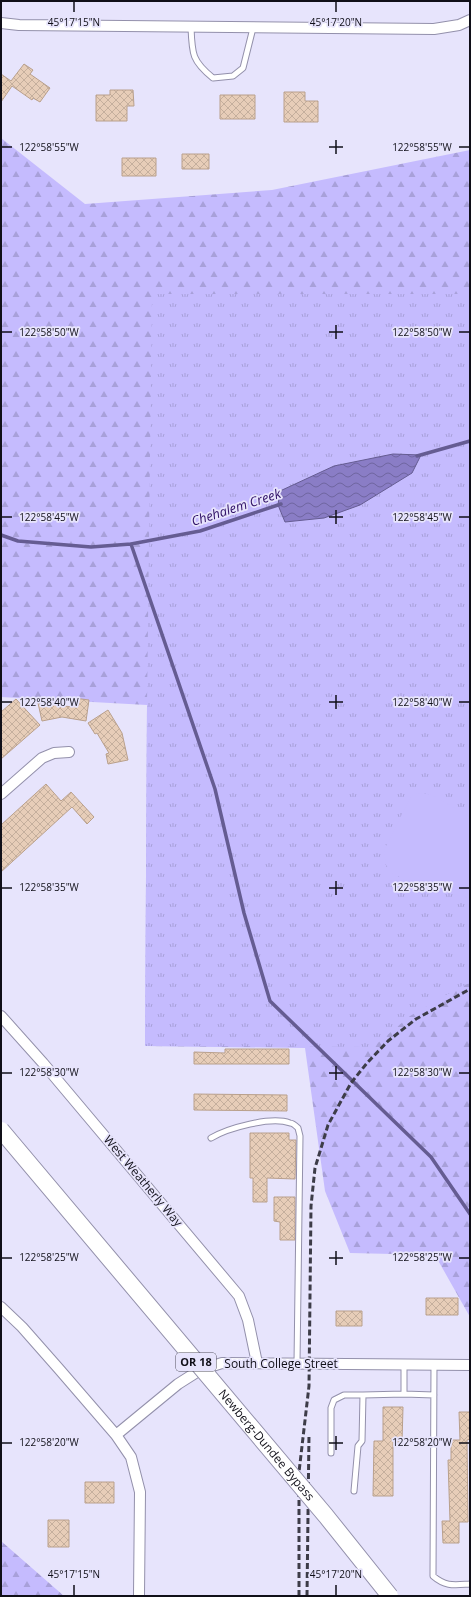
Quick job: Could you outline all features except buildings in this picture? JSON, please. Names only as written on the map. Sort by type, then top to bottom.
[{"type":"highway","name":"Newberg-Dundee Bypass","points":[[1,1130],[321,1510],[390,1596]]},
{"type":"street","points":[[1,23],[19,25],[434,29],[459,25],[470,20]]},
{"type":"street","points":[[1,794],[42,758],[54,754],[69,752]]},
{"type":"street","name":"West Weatherly Way","points":[[1,1016],[44,1063],[239,1296],[248,1320],[257,1363]]},
{"type":"street","points":[[1,1307],[22,1327],[116,1435],[131,1457],[140,1492],[139,1596]]},
{"type":"street","name":"South College Street","points":[[116,1435],[157,1399],[200,1370],[222,1363],[470,1364]]},
{"type":"lane","points":[[191,27],[192,47],[196,62],[213,78],[233,76],[243,68],[253,28]]},
{"type":"lane","points":[[211,1138],[219,1133],[245,1125],[270,1121],[291,1122],[298,1128],[300,1136],[297,1363]]},
{"type":"lane","points":[[404,1364],[404,1394]]},
{"type":"lane","points":[[434,1364],[433,1576],[440,1582],[447,1585],[470,1584]]},
{"type":"lane","points":[[331,1453],[331,1408],[334,1400],[344,1395],[434,1395]]},
{"type":"lane","points":[[354,1492],[358,1446],[362,1441],[363,1395]]},
{"type":"green space","points":[[1,138],[85,204],[272,190],[470,150],[470,1317],[435,1255],[350,1253],[325,1191],[305,1048],[145,1046],[147,705],[1,697]]},
{"type":"green space","points":[[152,294],[470,294],[470,983],[462,986],[410,1016],[373,1047],[145,1046]]},
{"type":"green space","points":[[423,793],[432,795],[470,817],[470,898],[413,885],[391,872],[386,865],[384,850],[411,796]]},
{"type":"green space","points":[[1,1541],[64,1596],[1,1596]]},
{"type":"water","points":[[393,454],[421,455],[412,473],[360,505],[324,518],[285,522],[278,505],[280,491],[334,466]]},
{"type":"waterway","name":"Chehalem Creek","points":[[417,456],[470,441]]},
{"type":"waterway","name":"Chehalem Creek","points":[[1,535],[18,541],[91,547],[131,544],[200,531],[281,504]]},
{"type":"waterway","points":[[131,544],[215,789],[244,913],[270,1001],[431,1157],[470,1214]]},
{"type":"railway","points":[[299,1596],[299,1472],[309,1386],[311,1206],[315,1168],[328,1125],[351,1083],[367,1063],[388,1041],[416,1019],[470,989]]},
{"type":"railway","points":[[307,1596],[309,1434]]}]
